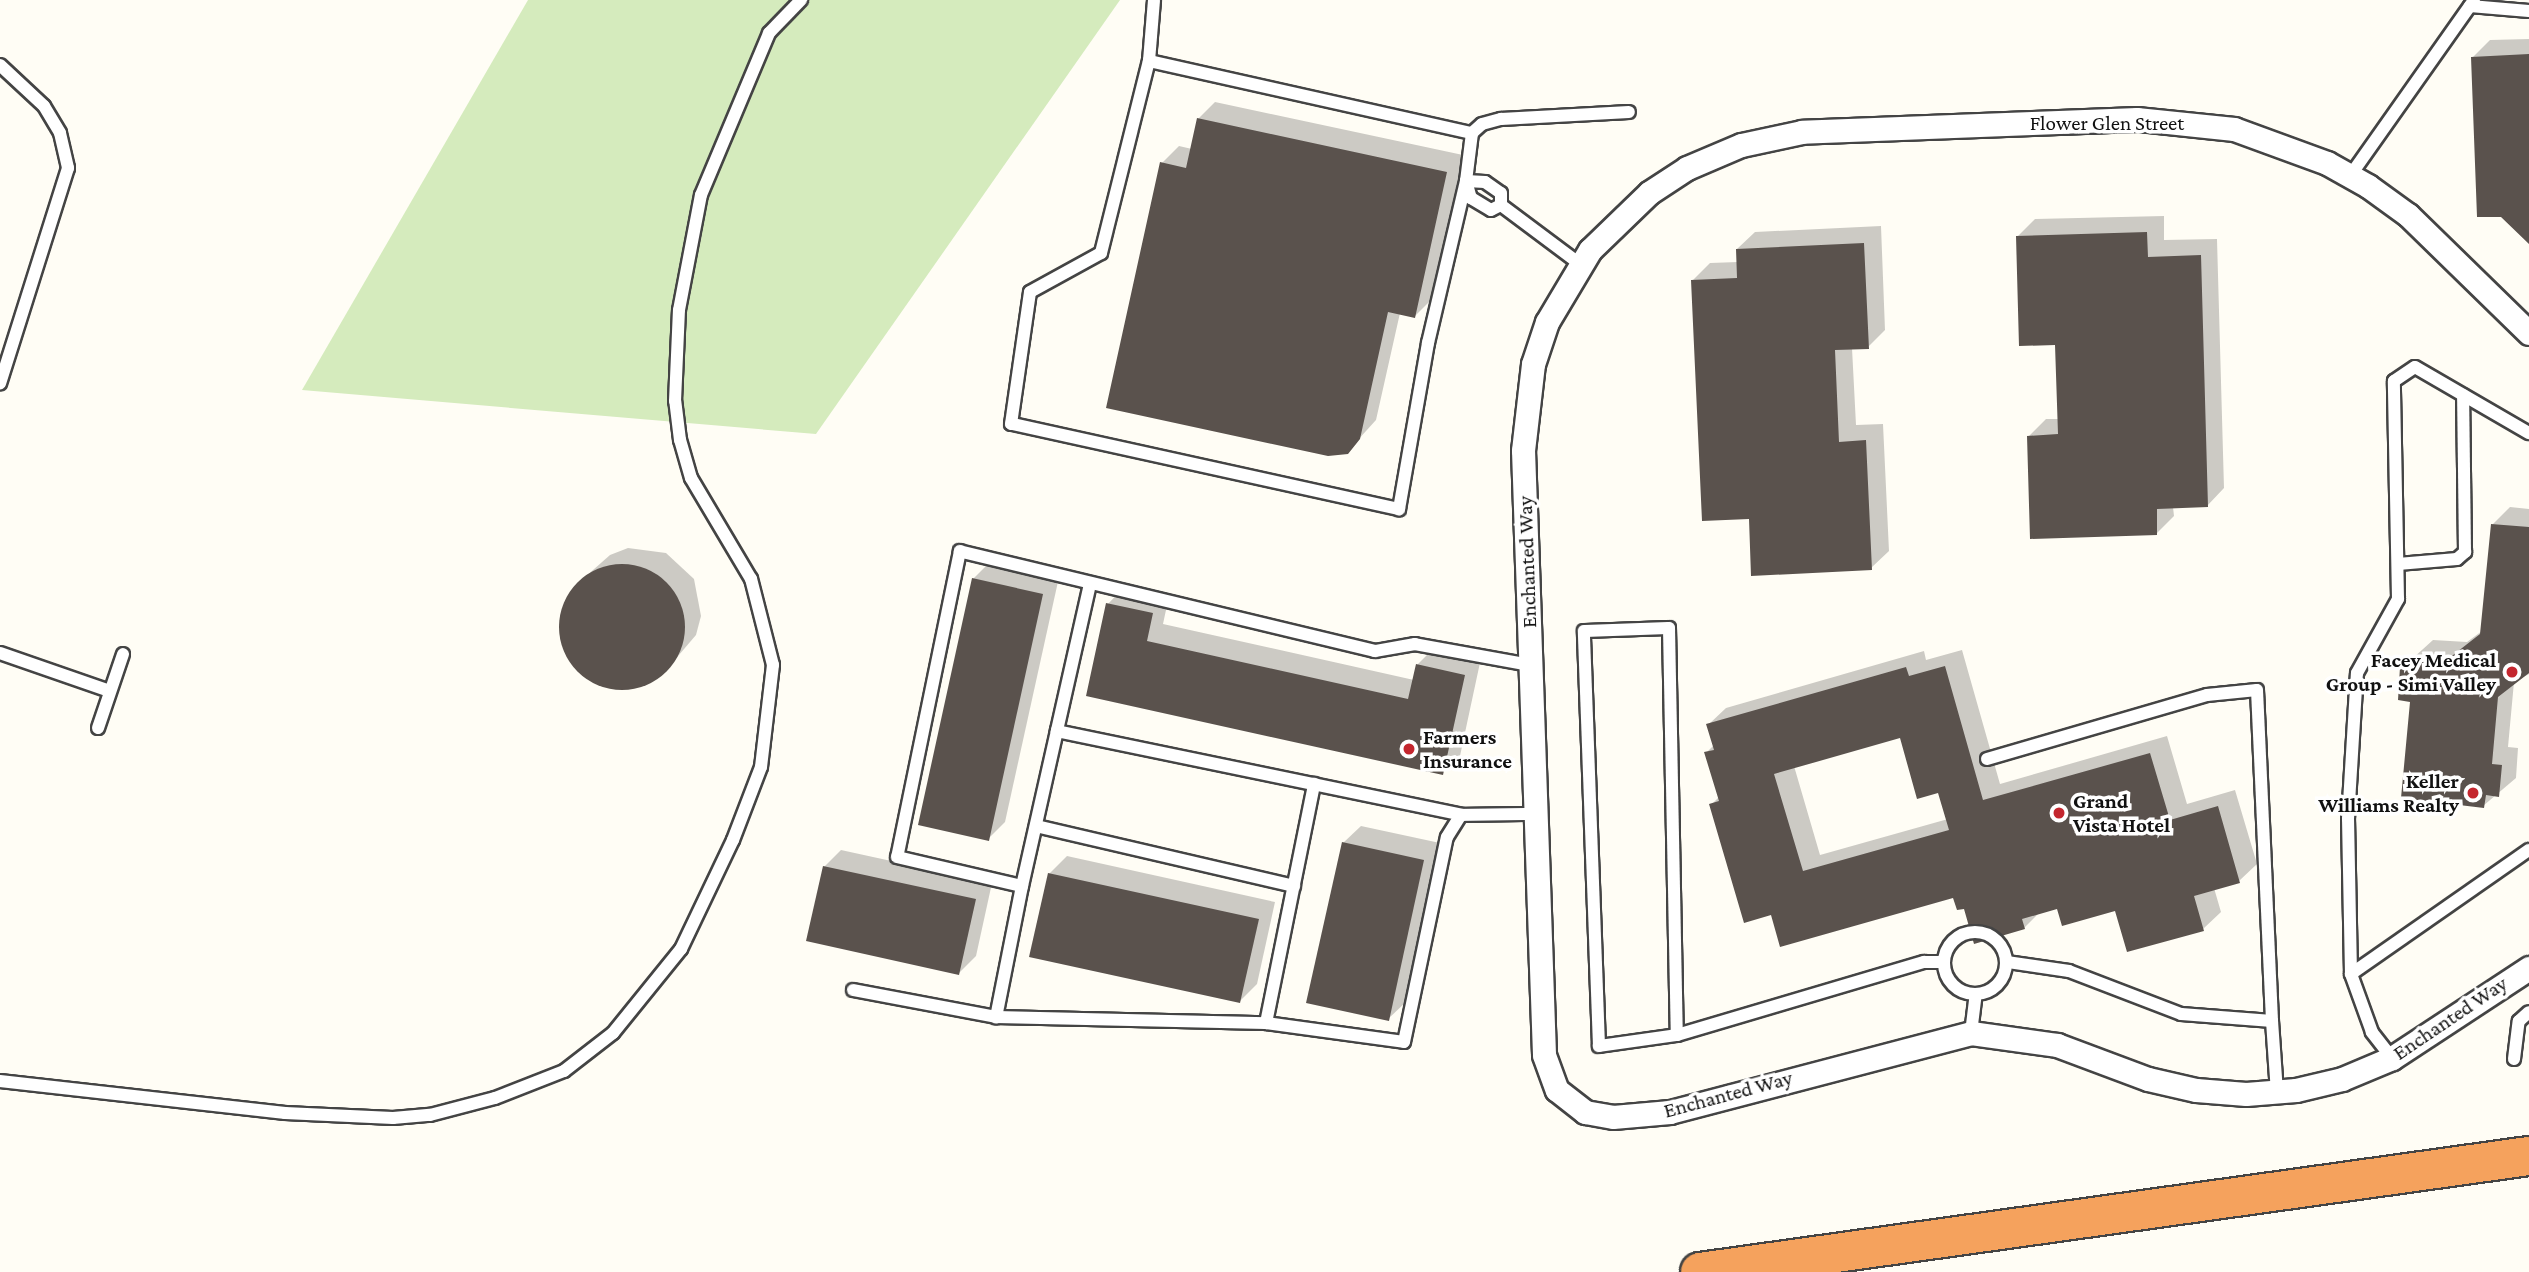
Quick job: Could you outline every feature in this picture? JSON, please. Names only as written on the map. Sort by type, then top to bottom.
[{"type":"highway","points":[[1700,1272],[2529,1156]]},
{"type":"street","name":"Flower Glen Street","points":[[1633,206],[1687,168],[1741,145],[1802,132],[2137,119],[2187,122],[2280,143],[2350,176],[2408,215],[2529,333]]},
{"type":"street","name":"Enchanted Way","points":[[1633,206],[1580,264],[1548,322],[1525,405],[1530,665],[1544,1055],[1557,1090],[1585,1112],[1613,1117],[1670,1112],[1971,1033],[2057,1045],[2148,1079],[2196,1090],[2277,1092],[2342,1079],[2392,1058],[2529,968]]},
{"type":"lane","points":[[0,1080],[285,1113],[393,1118],[430,1115],[485,1101],[564,1071],[613,1032],[681,948],[733,840],[761,767],[772,665],[751,579],[691,478],[680,440],[676,401],[679,310],[701,195],[769,33],[801,0]]},
{"type":"lane","points":[[1154,0],[1149,61],[1101,253],[1030,292],[1011,424],[1399,509],[1428,343],[1466,181],[1472,133],[1482,124],[1501,119],[1629,112]]},
{"type":"lane","points":[[2350,176],[2472,3],[2529,11]]},
{"type":"lane","points":[[1149,61],[1472,133]]},
{"type":"lane","points":[[0,65],[44,106],[60,133],[68,168],[0,384]]},
{"type":"lane","points":[[1466,181],[1471,198],[1491,210],[1501,205]]},
{"type":"lane","points":[[1466,181],[1485,182],[1501,193],[1501,205]]},
{"type":"lane","points":[[1501,205],[1580,264]]},
{"type":"lane","points":[[2392,1058],[2372,1032],[2351,974],[2347,819],[2357,673],[2398,599],[2394,381],[2415,367],[2529,433]]},
{"type":"lane","points":[[2398,564],[2457,559],[2465,552],[2463,395]]},
{"type":"lane","points":[[1022,886],[897,857],[960,551],[1375,651],[1415,644],[1530,665]]},
{"type":"lane","points":[[996,1017],[1022,886],[1090,584]]},
{"type":"lane","points":[[1677,1035],[1669,628],[1584,631],[1599,1046],[1677,1035],[1924,962],[1944,962]]},
{"type":"lane","points":[[0,653],[110,691]]},
{"type":"lane","points":[[98,728],[123,654]]},
{"type":"lane","points":[[1987,759],[2207,695],[2257,690],[2277,1092]]},
{"type":"lane","points":[[1058,731],[1461,816],[1536,814]]},
{"type":"lane","points":[[1266,1023],[1314,785]]},
{"type":"lane","points":[[853,990],[996,1017],[1266,1023],[1404,1042],[1447,837],[1461,816]]},
{"type":"lane","points":[[1036,826],[1294,886]]},
{"type":"lane","points":[[2351,974],[2529,850]]},
{"type":"lane","points":[[1970,932],[1981,932],[1999,943],[2007,962],[2001,981],[1976,994],[1950,981],[1944,962],[1952,943],[1970,932]]},
{"type":"lane","points":[[2007,962],[2069,971],[2181,1014],[2272,1021]]},
{"type":"lane","points":[[1971,1033],[1976,994]]},
{"type":"lane","points":[[2514,1059],[2518,1021],[2529,1012]]},
{"type":"green space","points":[[528,0],[1120,0],[816,434],[302,390]]},
{"type":"building","points":[[2529,54],[2529,244],[2501,217],[2477,217],[2471,57]]},
{"type":"building","points":[[1197,118],[1447,172],[1415,318],[1388,312],[1360,439],[1348,454],[1328,456],[1106,408],[1160,162],[1186,168]]},
{"type":"building","points":[[2147,232],[2148,257],[2201,255],[2208,507],[2157,509],[2157,535],[2030,539],[2027,436],[2058,434],[2055,345],[2019,346],[2016,236]]},
{"type":"building","points":[[1864,243],[1869,349],[1835,350],[1839,442],[1866,440],[1872,570],[1751,576],[1749,519],[1702,521],[1691,280],[1737,278],[1736,249]]},
{"type":"building","points":[[2491,524],[2529,527],[2529,673],[2498,697],[2492,764],[2502,765],[2499,797],[2486,795],[2484,808],[2401,798],[2410,702],[2398,700],[2400,667],[2414,669],[2414,656],[2448,659],[2480,634]]},
{"type":"building","points":[[622,564],[646,569],[667,582],[680,603],[685,627],[680,651],[667,672],[646,685],[622,690],[598,685],[577,672],[564,651],[559,627],[564,603],[577,582],[598,569]]},
{"type":"building","points":[[972,578],[1043,594],[989,841],[918,825]]},
{"type":"building","points":[[1106,603],[1153,613],[1147,641],[1408,699],[1416,664],[1465,675],[1443,775],[1086,696]]},
{"type":"building","name":"Grand Vista Hotel","points":[[1945,666],[1983,800],[2150,753],[2170,820],[2218,806],[2240,883],[2194,896],[2204,931],[2127,952],[2115,911],[2062,926],[2057,909],[2022,919],[2025,929],[1974,944],[1964,909],[1957,910],[1953,898],[1780,947],[1771,915],[1744,923],[1709,804],[1719,801],[1704,752],[1714,750],[1706,724],[1906,667],[1909,676]],"holes":[[[1900,738],[1917,799],[1938,793],[1949,830],[1803,871],[1774,774]]]},
{"type":"building","points":[[1342,842],[1424,860],[1389,1021],[1306,1003]]},
{"type":"building","points":[[823,866],[976,899],[959,975],[806,941]]},
{"type":"building","points":[[1048,873],[1259,919],[1240,1003],[1029,957]]},
{"type":"place","name":"Facey Medical Group - Simi Valley","points":[[2512,672]]},
{"type":"place","name":"Farmers Insurance","points":[[1409,749]]},
{"type":"place","name":"Keller Williams Realty","points":[[2473,793]]},
{"type":"place","name":"Grand Vista Hotel","points":[[2059,813]]}]
